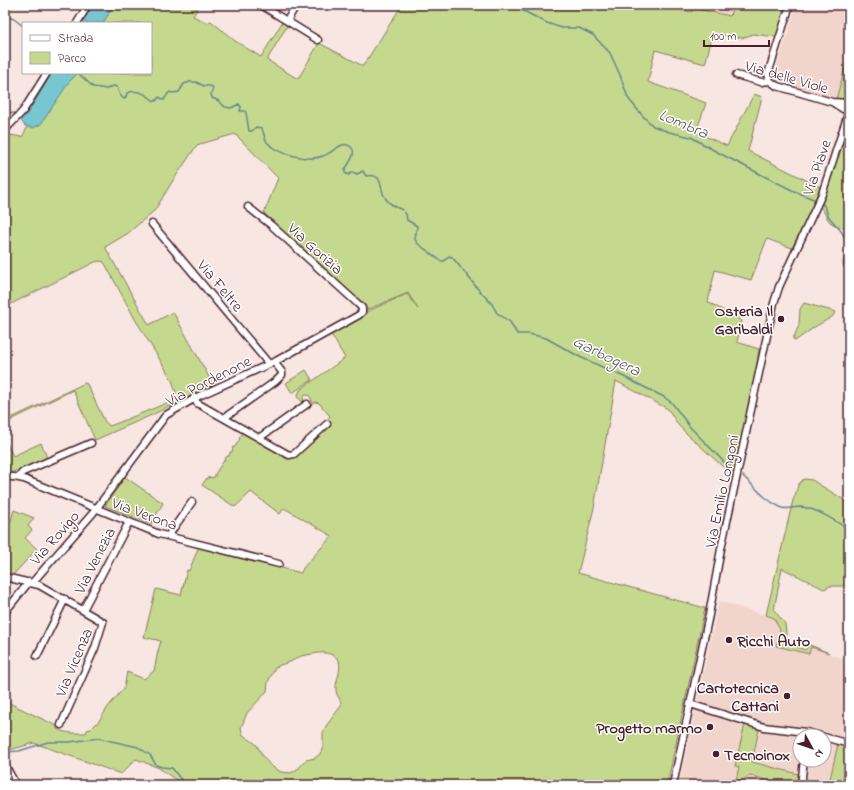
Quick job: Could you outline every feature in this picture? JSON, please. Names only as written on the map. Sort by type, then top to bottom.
[{"type":"street","points":[[78,22],[88,5]]},
{"type":"street","points":[[261,5],[318,40]]},
{"type":"street","points":[[287,21],[296,5]]},
{"type":"street","points":[[770,81],[768,74],[790,5]]},
{"type":"street","points":[[6,128],[23,111],[46,74]]},
{"type":"street","name":"Via delle Viole","points":[[736,75],[761,82],[770,81],[777,86],[832,102],[849,110]]},
{"type":"street","name":"Via delle Viole","points":[[832,102],[849,103]]},
{"type":"street","name":"Via Piave","points":[[816,209],[849,110]]},
{"type":"street","name":"Via Gorizia","points":[[248,208],[271,225],[360,306],[362,310]]},
{"type":"street","name":"Via Emilio Longoni","points":[[673,785],[774,303],[779,287],[816,209]]},
{"type":"street","name":"Via Feltre","points":[[152,224],[272,363]]},
{"type":"street","name":"Via Pordenone","points":[[96,508],[162,420],[172,411],[194,398],[272,363],[358,316],[362,310]]},
{"type":"street","points":[[224,418],[281,376],[282,372],[272,363]]},
{"type":"street","points":[[194,398],[197,402],[288,455],[291,455],[327,424]]},
{"type":"street","points":[[259,438],[307,404]]},
{"type":"street","points":[[18,477],[22,472],[90,442]]},
{"type":"street","name":"Via Verona","points":[[5,477],[18,477],[129,522],[168,536],[279,564]]},
{"type":"street","points":[[168,536],[192,502]]},
{"type":"street","name":"Via Rovigo","points":[[5,612],[96,508]]},
{"type":"street","name":"Via Venezia","points":[[83,610],[129,522]]},
{"type":"street","name":"Via Vicenza","points":[[5,576],[39,585],[101,620],[103,624],[94,650],[61,725]]},
{"type":"street","points":[[37,656],[64,599]]},
{"type":"street","points":[[690,704],[764,727],[792,732]]},
{"type":"street","points":[[832,739],[849,744]]},
{"type":"street","points":[[5,765],[16,785]]},
{"type":"street","points":[[801,785],[803,768]]},
{"type":"shaded area","points":[[657,5],[733,5],[731,16],[694,8],[693,12]]},
{"type":"shaded area","points":[[797,5],[837,5],[839,10],[849,13],[849,54],[836,99],[776,82],[777,66]]},
{"type":"shaded area","points":[[719,601],[774,618],[780,630],[776,646],[810,653],[811,647],[849,661],[849,785],[679,785]]},
{"type":"green space","points":[[96,5],[200,5],[193,16],[207,23],[211,21],[235,41],[261,57],[283,21],[288,24],[267,60],[298,79],[319,43],[363,66],[402,5],[657,5],[692,12],[693,8],[730,16],[733,5],[762,5],[785,10],[779,33],[776,37],[753,34],[743,38],[713,34],[705,64],[655,50],[648,82],[706,103],[696,132],[727,146],[754,94],[762,97],[748,151],[820,187],[810,212],[792,248],[767,239],[751,280],[715,270],[708,302],[742,321],[737,342],[759,349],[755,380],[733,476],[679,426],[668,409],[616,381],[594,508],[578,573],[705,608],[667,785],[183,785],[159,768],[136,759],[121,774],[34,743],[13,749],[5,749],[5,701],[57,726],[57,729],[60,731],[86,733],[87,730],[91,729],[99,721],[108,707],[124,688],[127,672],[144,679],[154,671],[161,641],[144,637],[156,589],[181,595],[187,570],[189,571],[199,546],[301,573],[303,568],[332,536],[284,508],[280,514],[251,492],[235,507],[202,485],[207,478],[215,477],[215,474],[227,456],[229,456],[230,452],[232,452],[233,447],[235,447],[243,433],[248,436],[250,435],[291,459],[328,425],[326,422],[330,416],[319,403],[315,402],[308,407],[312,401],[310,396],[303,396],[304,403],[297,397],[300,390],[345,358],[331,334],[366,312],[407,294],[418,309],[408,293],[366,310],[264,213],[278,178],[235,134],[197,145],[155,210],[127,234],[105,247],[149,325],[173,312],[214,386],[171,408],[169,406],[95,440],[73,390],[5,423],[5,421],[85,383],[87,384],[105,422],[110,426],[172,401],[177,396],[172,380],[135,319],[104,262],[95,262],[5,307],[5,139],[10,135],[22,137],[57,74],[152,74],[152,22],[87,22]],"holes":[[[327,653],[339,660],[340,669],[336,683],[336,690],[341,706],[326,726],[323,733],[323,747],[320,754],[315,758],[306,760],[299,768],[291,773],[281,772],[271,766],[264,758],[256,744],[243,735],[241,728],[247,713],[267,691],[268,682],[275,668],[301,656]]]},
{"type":"green space","points":[[849,54],[849,99],[836,99]]},
{"type":"green space","points":[[849,122],[849,230],[831,223],[820,207]]},
{"type":"green space","points":[[804,303],[836,312],[832,317],[795,341],[793,339],[799,325],[800,309]]},
{"type":"green space","points":[[306,370],[312,380],[292,393],[286,383]]},
{"type":"green space","points":[[5,440],[13,456],[41,443],[46,458],[19,470],[5,474]]},
{"type":"green space","points":[[125,477],[163,503],[151,524],[105,506]]},
{"type":"green space","points":[[804,479],[812,480],[849,503],[849,576],[843,586],[830,586],[824,589],[782,568],[774,610],[785,624],[787,642],[805,650],[810,645],[829,653],[811,647],[809,654],[776,646],[780,630],[774,618],[766,615],[793,500],[798,486]]},
{"type":"green space","points":[[14,510],[34,518],[28,526],[32,530],[25,538],[37,549],[12,576],[5,574],[5,542]]},
{"type":"green space","points":[[745,724],[759,729],[752,762],[798,774],[798,785],[781,785],[750,775],[742,781],[736,780],[739,767],[735,766]]},
{"type":"green space","points":[[838,744],[849,747],[849,785],[830,779]]},
{"type":"water","points":[[93,5],[114,5],[104,22],[83,22]]},
{"type":"water","points":[[51,74],[77,74],[69,82],[41,124],[33,128],[25,126],[21,121],[29,111]]},
{"type":"waterway","name":"Lombra","points":[[512,5],[547,23],[562,28],[579,28],[593,35],[610,53],[628,98],[653,126],[669,132],[691,137],[760,174],[818,201]]},
{"type":"waterway","name":"Garbogera","points":[[5,16],[14,19],[22,25]]},
{"type":"waterway","name":"Garbogera","points":[[79,74],[93,87],[107,89],[113,86],[117,87],[120,95],[124,99],[127,93],[138,92],[145,94],[154,101],[156,101],[159,97],[164,100],[170,92],[179,92],[184,84],[190,82],[196,82],[204,86],[211,86],[213,88],[211,94],[212,98],[219,101],[225,107],[231,108],[239,104],[241,107],[240,111],[245,111],[246,113],[249,131],[252,131],[256,127],[261,128],[267,142],[271,146],[285,153],[293,156],[317,158],[326,155],[342,145],[349,145],[353,149],[353,155],[345,170],[345,173],[349,175],[352,172],[357,174],[363,171],[366,176],[376,176],[379,179],[384,195],[388,201],[393,206],[402,210]]},
{"type":"waterway","points":[[5,111],[17,114]]},
{"type":"waterway","name":"Lombra","points":[[822,203],[829,217],[845,237],[847,249],[843,264],[844,267],[849,269]]},
{"type":"waterway","name":"Garbogera","points":[[404,212],[407,220],[417,226],[415,239],[417,243],[441,261],[444,261],[449,256],[452,257],[461,268]]},
{"type":"waterway","name":"Garbogera","points":[[463,270],[492,304],[497,313],[510,322],[517,334],[529,334],[546,338],[580,357],[664,397],[672,403],[690,427],[724,462],[736,471]]},
{"type":"waterway","name":"Garbogera","points":[[743,476],[766,498],[776,505],[786,509],[800,507],[813,510],[849,529]]},
{"type":"waterway","points":[[5,752],[19,751],[48,742],[70,742],[98,738],[138,747],[150,755],[156,765],[172,768],[185,785]]},
{"type":"place","name":"Osteria Il Garibaldi","points":[[781,319]]},
{"type":"place","name":"Ricchi Auto","points":[[729,640]]},
{"type":"place","name":"Cartotecnica Cattani","points":[[787,696]]},
{"type":"place","name":"Progetto marmo","points":[[710,727]]},
{"type":"place","name":"Tecnoinox","points":[[716,754]]}]
